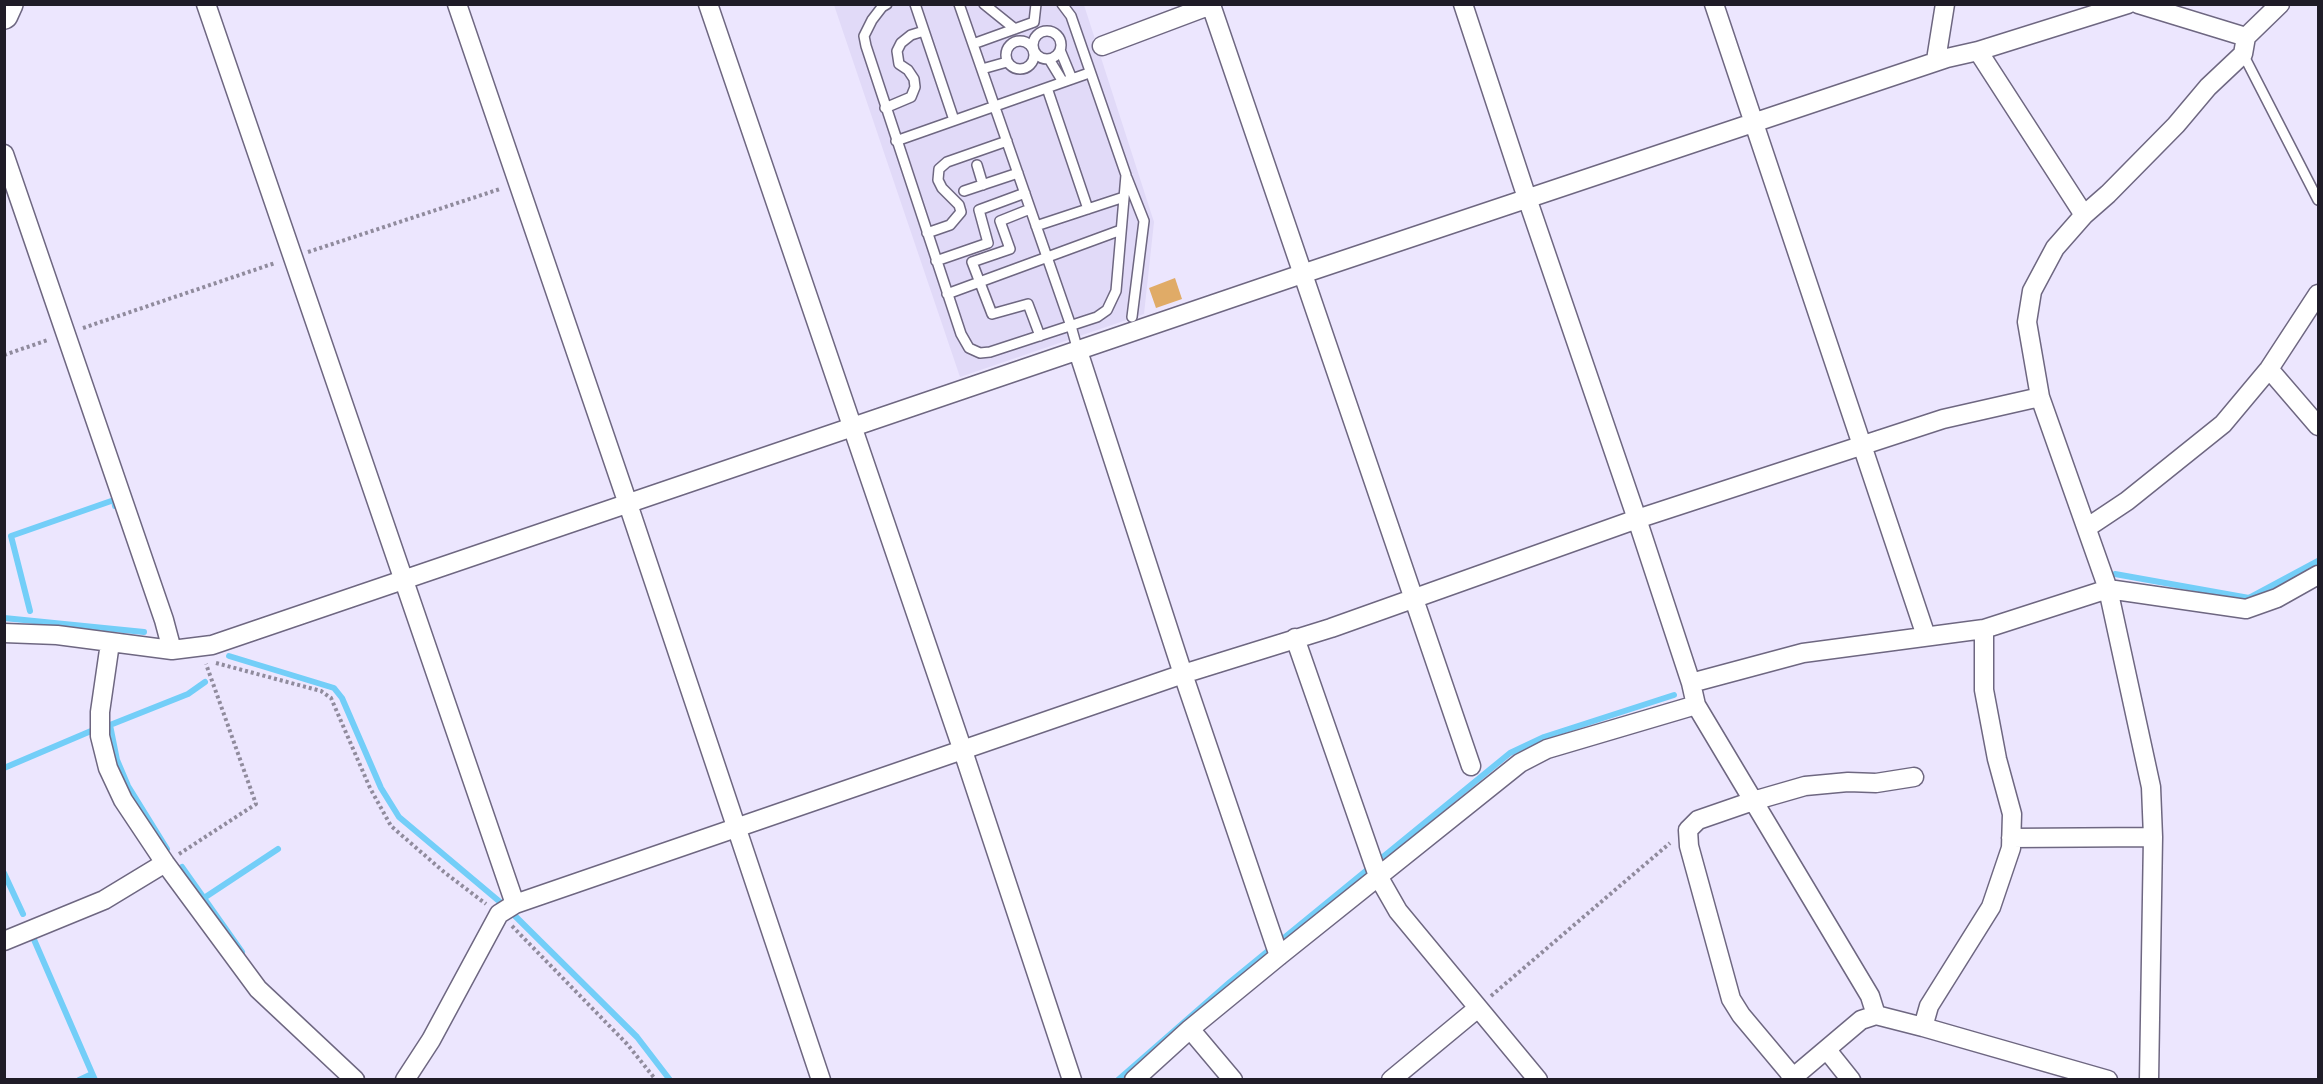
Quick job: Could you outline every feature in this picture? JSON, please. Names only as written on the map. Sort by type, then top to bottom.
[{"type":"main road","points":[[4,15],[9,4]]},
{"type":"street","points":[[206,4],[294,257],[402,580],[515,903]]},
{"type":"street","points":[[457,4],[821,1080]]},
{"type":"street","points":[[708,4],[851,429],[963,751],[1072,1080]]},
{"type":"street","points":[[1463,4],[1691,683],[1696,705],[1870,996],[1876,1015]]},
{"type":"street","points":[[1714,4],[1926,636]]},
{"type":"street","points":[[1936,60],[1945,4]]},
{"type":"street","points":[[4,633],[57,635],[110,644],[172,650],[212,645],[1936,60],[1978,51],[2128,4]]},
{"type":"street","points":[[2138,4],[2244,45]]},
{"type":"street","points":[[2149,1080],[2153,837],[2151,787],[2108,589],[2088,527],[2040,397],[2027,322],[2032,291],[2055,248],[2084,215],[2116,187],[2176,125],[2280,4]]},
{"type":"street","points":[[1102,46],[1211,5],[1471,766]]},
{"type":"street","points":[[1978,51],[2084,215]]},
{"type":"street","points":[[4,154],[165,620],[172,650]]},
{"type":"street","points":[[2088,527],[2127,501],[2223,424],[2268,369],[2319,294]]},
{"type":"street","points":[[1078,351],[1183,674],[1279,956]]},
{"type":"street","points":[[2268,369],[2319,426]]},
{"type":"street","points":[[405,1080],[431,1040],[499,914],[515,903],[1183,674],[1331,628],[1636,519],[1943,419],[2040,397]]},
{"type":"street","points":[[1691,683],[1803,652],[1984,629],[2108,589],[2246,609],[2277,598],[2319,575]]},
{"type":"street","points":[[1923,1027],[1929,1006],[1991,907],[2011,848],[2012,814],[1997,759],[1984,690],[1984,629]]},
{"type":"street","points":[[1295,638],[1378,876],[1398,911],[1538,1080]]},
{"type":"street","points":[[110,644],[100,712],[100,736],[108,768],[123,800],[165,864],[258,989],[355,1080]]},
{"type":"street","points":[[1134,1080],[1190,1029],[1520,763],[1547,749],[1696,705]]},
{"type":"street","points":[[1914,777],[1876,783],[1848,782],[1805,786],[1698,820],[1688,830],[1689,846],[1731,999],[1741,1016],[1792,1078],[1861,1020],[1876,1015],[2108,1080]]},
{"type":"street","points":[[2011,838],[2153,837]]},
{"type":"street","points":[[4,941],[104,900],[165,864]]},
{"type":"street","points":[[1391,1080],[1478,1008]]},
{"type":"street","points":[[1190,1029],[1233,1080]]},
{"type":"street","points":[[1827,1050],[1851,1080]]},
{"type":"lane","points":[[887,4],[872,20],[864,36],[885,108],[947,294],[961,334],[969,348],[980,353],[990,352],[1097,317],[1107,310],[1116,291],[1126,176]]},
{"type":"lane","points":[[915,4],[954,120]]},
{"type":"lane","points":[[959,4],[1078,351]]},
{"type":"lane","points":[[984,4],[1015,29]]},
{"type":"lane","points":[[973,44],[1034,22],[1036,4]]},
{"type":"lane","points":[[1062,4],[1071,16],[1089,73],[1144,221],[1132,317]]},
{"type":"lane","points":[[1068,80],[1049,59],[1040,57],[1033,50],[1031,46],[1024,41],[1015,42],[1008,48],[1007,62],[1014,69],[1024,70],[1034,60],[1033,50],[1035,37],[1046,30],[1058,36],[1068,80]]},
{"type":"lane","points":[[885,108],[911,97],[915,87],[914,79],[908,70],[899,64],[897,51],[901,43],[911,35],[924,31]]},
{"type":"lane","points":[[2244,45],[2319,200]]},
{"type":"lane","points":[[1049,59],[1060,50]]},
{"type":"lane","points":[[982,69],[1007,62]]},
{"type":"lane","points":[[896,141],[1089,73]]},
{"type":"lane","points":[[1047,88],[1088,209]]},
{"type":"lane","points":[[927,233],[950,225],[960,212],[959,205],[942,188],[938,180],[939,169],[947,162],[1007,141]]},
{"type":"lane","points":[[976,165],[983,184]]},
{"type":"lane","points":[[964,191],[1018,173]]},
{"type":"lane","points":[[936,261],[988,243],[979,210],[1025,193]]},
{"type":"lane","points":[[1036,226],[1124,197]]},
{"type":"lane","points":[[1030,209],[1000,220],[1010,249],[972,262],[992,314],[1028,304],[1040,336]]},
{"type":"lane","points":[[947,294],[1121,230]]},
{"type":"path","points":[[4,355],[518,183]]},
{"type":"path","points":[[165,864],[256,804],[205,660],[321,691],[331,698],[370,788],[391,826],[444,872],[499,914],[627,1044],[656,1080]]},
{"type":"path","points":[[1478,1008],[1688,830]]},
{"type":"shaded area","points":[[834,5],[1084,5],[1154,222],[1144,314],[960,377]]},
{"type":"building","points":[[1175,278],[1182,299],[1156,308],[1149,288]]},
{"type":"waterway","points":[[30,611],[11,536],[114,500],[115,506]]},
{"type":"waterway","points":[[2115,574],[2249,598],[2318,561]]},
{"type":"waterway","points":[[4,618],[144,632]]},
{"type":"waterway","points":[[229,656],[334,688],[342,698],[381,788],[399,817],[506,907],[637,1037],[670,1080]]},
{"type":"waterway","points":[[167,849],[128,786],[117,760],[110,725],[188,694],[205,682]]},
{"type":"waterway","points":[[1118,1080],[1230,982],[1510,753],[1544,737],[1674,695]]},
{"type":"waterway","points":[[4,768],[91,731]]},
{"type":"waterway","points":[[204,898],[278,849]]},
{"type":"waterway","points":[[182,867],[242,952]]},
{"type":"waterway","points":[[4,873],[23,914]]},
{"type":"waterway","points":[[32,935],[95,1080]]},
{"type":"waterway","points":[[79,1080],[92,1074]]}]
